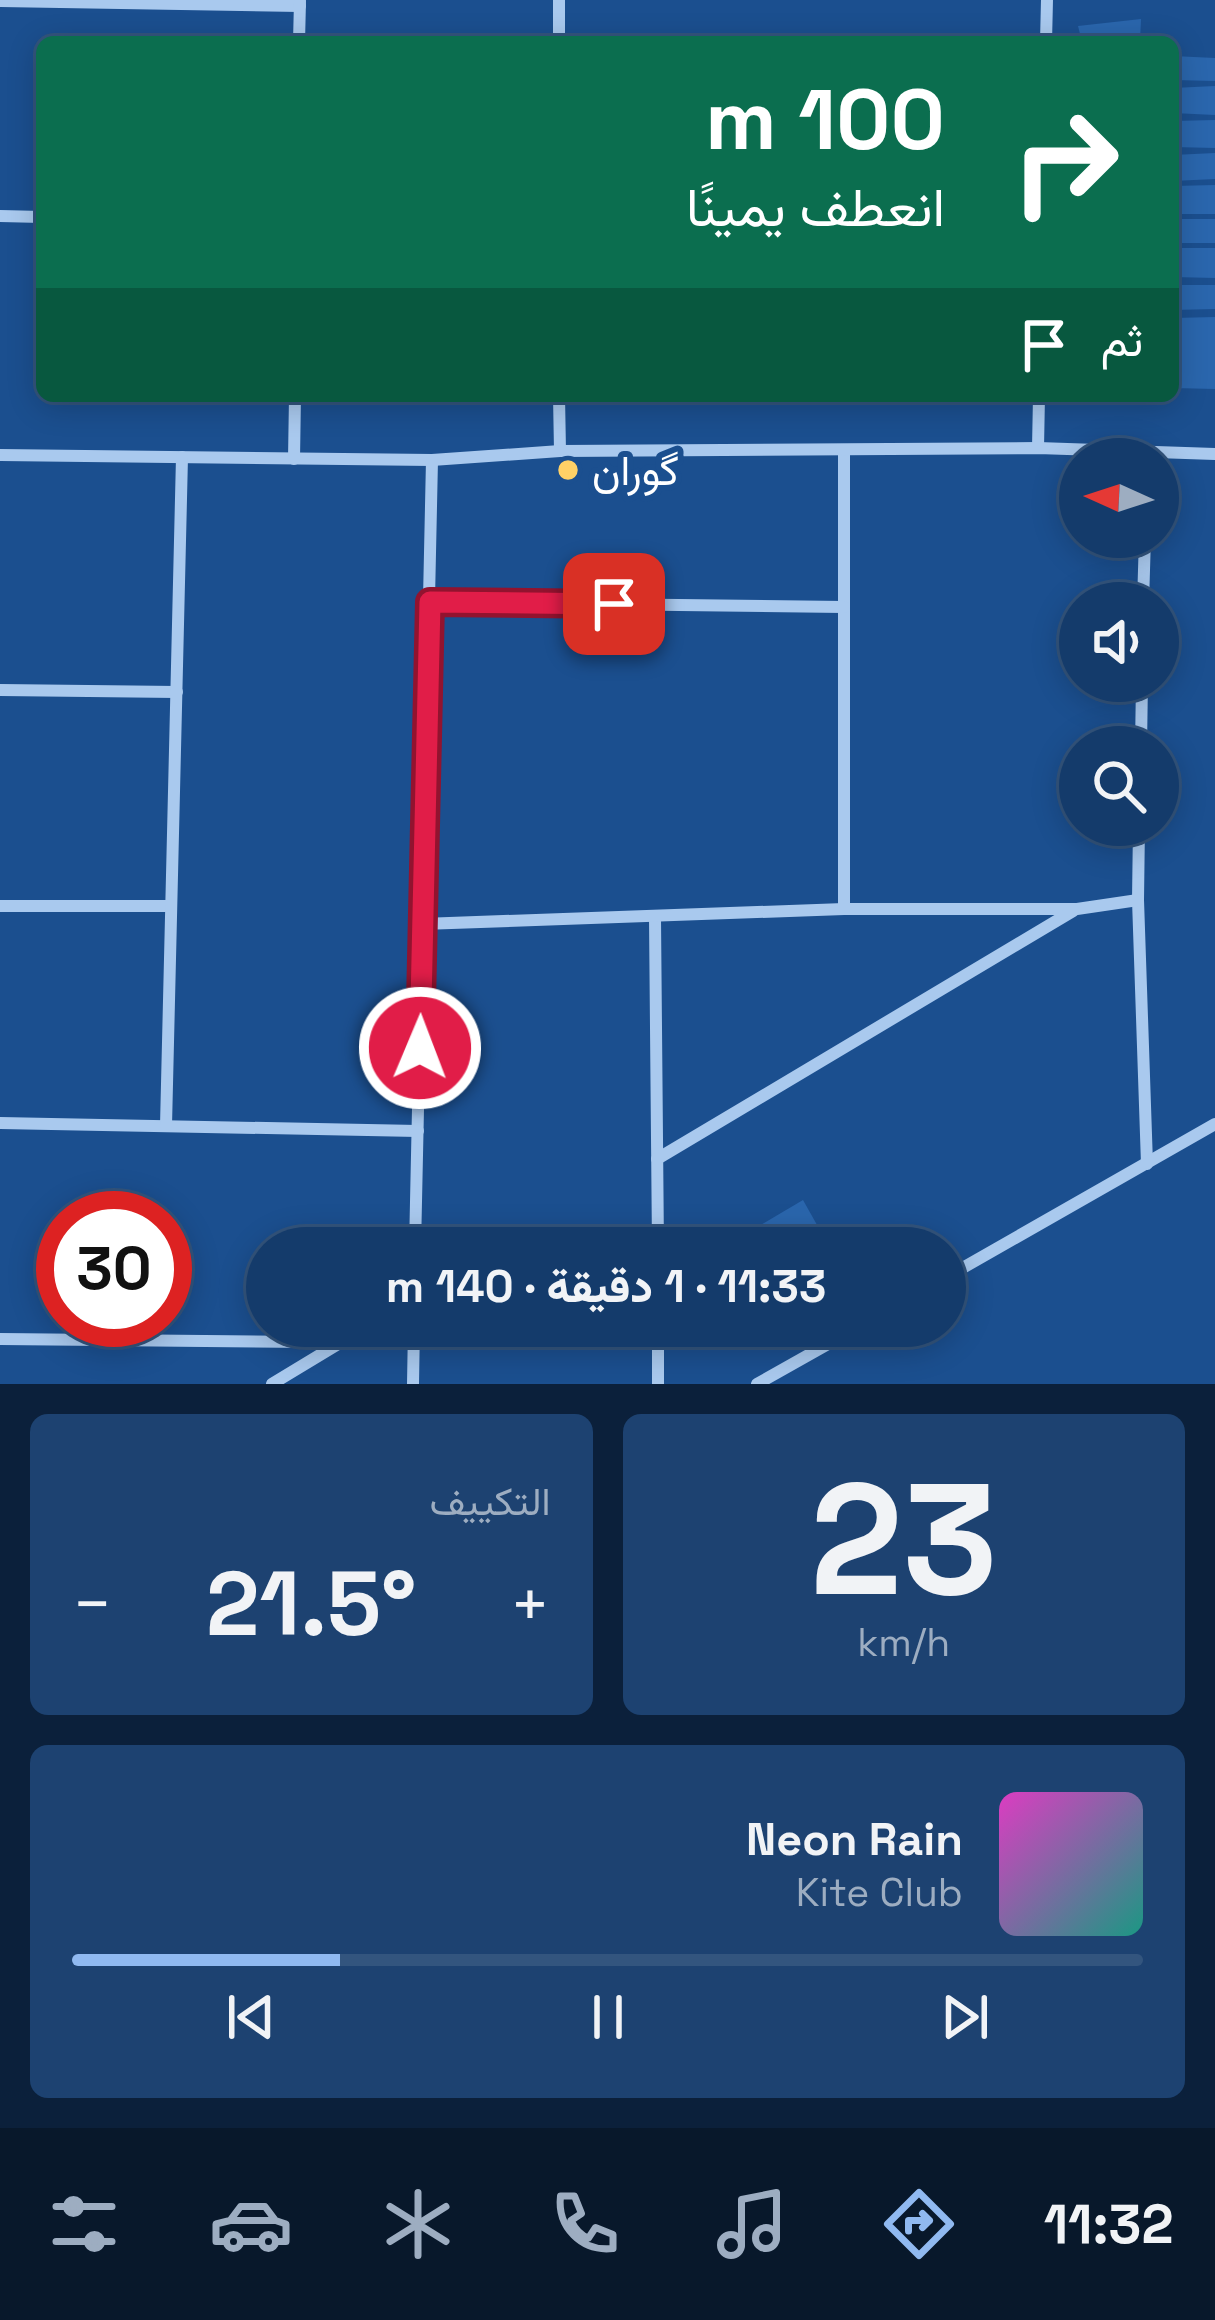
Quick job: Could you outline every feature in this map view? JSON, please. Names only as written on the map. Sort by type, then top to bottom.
[{"type":"street","points":[[559,0],[559,36]]},
{"type":"street","points":[[1046,36],[1047,0]]},
{"type":"street","points":[[0,1],[300,3],[299,36]]},
{"type":"street","points":[[0,216],[36,217]]},
{"type":"street","points":[[294,459],[295,402]]},
{"type":"street","points":[[560,402],[560,451]]},
{"type":"street","points":[[1038,448],[1039,402]]},
{"type":"street","points":[[0,455],[432,460],[560,451],[1059,449]]},
{"type":"street","points":[[844,451],[844,908]]},
{"type":"street","points":[[1179,455],[1215,454]]},
{"type":"street","points":[[166,1126],[182,457]]},
{"type":"street","points":[[416,1227],[432,460]]},
{"type":"street","points":[[430,602],[844,607]]},
{"type":"street","points":[[0,690],[177,692]]},
{"type":"street","points":[[1139,846],[1147,1164]]},
{"type":"street","points":[[422,924],[655,919],[844,908],[1077,909],[1138,900]]},
{"type":"street","points":[[0,906],[171,906]]},
{"type":"street","points":[[657,1159],[1077,909]]},
{"type":"street","points":[[655,919],[658,1227]]},
{"type":"street","points":[[0,1123],[418,1131]]},
{"type":"street","points":[[966,1266],[1215,1124]]},
{"type":"street","points":[[0,1340],[246,1340]]},
{"type":"street","points":[[272,1384],[333,1347]]},
{"type":"street","points":[[412,1384],[413,1347]]},
{"type":"street","points":[[658,1347],[658,1384]]},
{"type":"street","points":[[757,1384],[823,1347]]},
{"type":"building","points":[[1141,19],[1140,36],[1080,36],[1078,26]]},
{"type":"building","points":[[1179,56],[1215,58],[1215,81],[1179,80]]},
{"type":"building","points":[[1215,86],[1215,115],[1179,113],[1179,88]]},
{"type":"building","points":[[1215,120],[1215,148],[1179,147],[1179,121]]},
{"type":"building","points":[[1215,153],[1215,179],[1179,181],[1179,155]]},
{"type":"building","points":[[1215,185],[1215,214],[1179,214],[1179,186]]},
{"type":"building","points":[[1179,219],[1215,219],[1215,243],[1179,243]]},
{"type":"building","points":[[1179,248],[1215,248],[1215,278],[1179,277]]},
{"type":"building","points":[[1179,285],[1215,285],[1215,309],[1179,310]]},
{"type":"building","points":[[1215,317],[1215,389],[1179,388],[1179,318]]},
{"type":"building","points":[[803,1200],[818,1227],[757,1227]]},
{"type":"place","name":"گوران","points":[[568,470]]},
{"type":"route","points":[[420,1048],[430,602],[614,604]]}]
